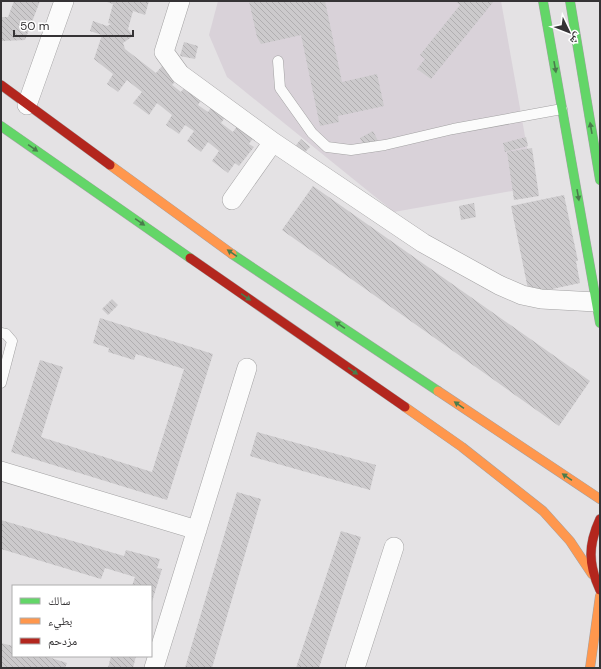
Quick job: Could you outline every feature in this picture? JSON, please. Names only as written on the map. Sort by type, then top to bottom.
[{"type":"main road","points":[[543,1],[600,323]]},
{"type":"main road","points":[[570,1],[600,180]]},
{"type":"main road","points":[[1,85],[17,101],[209,238],[600,499]]},
{"type":"main road","points":[[2,124],[462,447],[544,511],[570,541],[592,574],[600,590]]},
{"type":"main road","points":[[592,574],[589,556],[591,537],[600,520]]},
{"type":"main road","points":[[590,668],[600,596]]},
{"type":"street","points":[[17,101],[64,1]]},
{"type":"street","points":[[180,1],[164,52],[180,74],[273,142],[423,243],[499,285],[522,294],[541,299],[596,302]]},
{"type":"street","points":[[232,200],[273,142]]},
{"type":"street","points":[[154,668],[246,368]]},
{"type":"street","points":[[1,471],[197,530]]},
{"type":"street","points":[[355,668],[394,547]]},
{"type":"lane","points":[[278,61],[280,88],[312,133],[327,147],[351,150],[385,145],[453,129],[562,109]]},
{"type":"lane","points":[[1,333],[6,334],[12,341],[1,383]]},
{"type":"shaded area","points":[[218,1],[501,1],[534,187],[394,212],[227,77],[209,35]]},
{"type":"building","points":[[14,1],[40,1],[25,40],[2,41],[1,17],[8,17]]},
{"type":"building","points":[[104,1],[149,1],[145,15],[133,11],[128,29],[133,36],[123,43],[125,49],[156,73],[164,64],[179,77],[172,85],[181,92],[188,83],[204,96],[198,105],[208,112],[214,103],[228,113],[221,123],[233,132],[240,122],[256,134],[249,144],[254,147],[239,166],[235,163],[228,173],[212,161],[219,151],[208,142],[201,152],[187,141],[194,131],[185,125],[179,134],[166,125],[172,115],[157,103],[149,115],[133,103],[142,92],[127,80],[118,92],[107,84],[113,74],[94,59],[102,35],[90,31],[93,21],[107,26],[111,24],[108,23],[113,4]]},
{"type":"building","points":[[249,1],[325,1],[342,82],[377,74],[384,106],[338,116],[339,122],[320,126],[301,35],[261,44],[257,37]]},
{"type":"building","points":[[455,1],[494,1],[431,79],[417,69],[425,59],[420,55],[460,5]]},
{"type":"building","points":[[184,42],[198,46],[195,59],[180,56]]},
{"type":"building","points":[[373,131],[379,143],[367,150],[360,138]]},
{"type":"building","points":[[526,137],[528,146],[505,152],[503,143]]},
{"type":"building","points":[[301,139],[310,147],[301,156],[293,149]]},
{"type":"building","points":[[532,148],[539,196],[514,200],[507,152]]},
{"type":"building","points":[[313,186],[590,381],[559,426],[282,230]]},
{"type":"building","points":[[564,195],[578,261],[576,261],[580,283],[529,294],[511,206]]},
{"type":"building","points":[[474,203],[476,217],[461,220],[459,206]]},
{"type":"building","points":[[112,299],[118,305],[108,315],[102,309]]},
{"type":"building","points":[[100,318],[213,354],[167,500],[11,452],[40,360],[63,367],[41,437],[152,472],[184,369],[136,354],[134,360],[108,352],[109,348],[93,343]]},
{"type":"building","points":[[257,432],[376,465],[370,490],[250,456]]},
{"type":"building","points":[[237,492],[261,499],[212,668],[185,668]]},
{"type":"building","points":[[1,520],[124,556],[126,550],[160,559],[157,568],[162,569],[152,602],[152,585],[132,585],[135,577],[105,568],[101,579],[1,549]]},
{"type":"building","points":[[341,531],[361,537],[319,668],[296,668]]},
{"type":"building","points":[[1,643],[12,646],[12,657],[48,657],[67,663],[65,668],[1,667]]},
{"type":"building","points":[[111,657],[136,657],[133,668],[108,668]]},
{"type":"traffic: fast","points":[[543,1],[600,323]]},
{"type":"traffic: fast","points":[[570,1],[600,180]]},
{"type":"traffic: fast","points":[[1,126],[190,258]]},
{"type":"traffic: fast","points":[[232,254],[438,391]]},
{"type":"traffic: slow","points":[[110,165],[232,254]]},
{"type":"traffic: slow","points":[[438,391],[600,499]]},
{"type":"traffic: slow","points":[[405,407],[462,447],[543,511],[570,541],[592,574]]},
{"type":"traffic: slow","points":[[590,668],[600,596]]},
{"type":"traffic: jam","points":[[1,85],[110,165]]},
{"type":"traffic: jam","points":[[190,258],[405,407]]},
{"type":"traffic: jam","points":[[600,519],[593,537],[591,554],[593,572],[600,590]]}]
